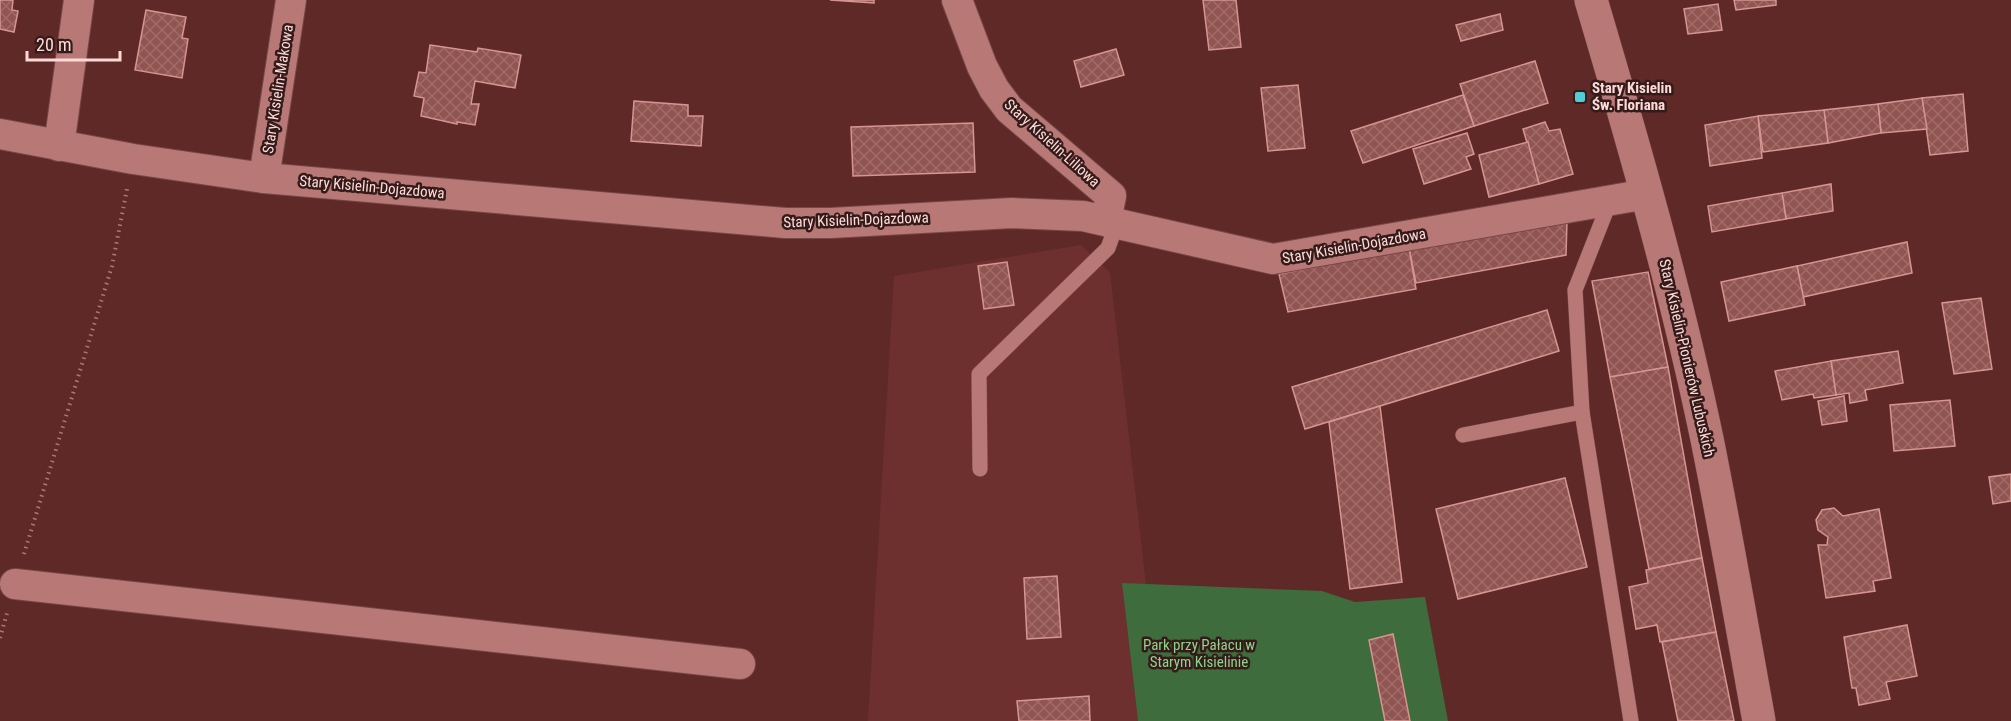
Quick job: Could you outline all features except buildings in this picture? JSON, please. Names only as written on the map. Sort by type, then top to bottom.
[{"type":"street","points":[[59,146],[79,0]]},
{"type":"street","name":"Stary Kisielin-Makowa","points":[[264,178],[291,0]]},
{"type":"street","name":"Stary Kisielin-Liliowa","points":[[957,0],[982,66],[994,89],[1009,109],[1111,196],[1111,222]]},
{"type":"street","name":"Stary Kisielin-Pionierów Lubuskich","points":[[1591,0],[1647,194],[1681,326],[1707,439],[1759,721]]},
{"type":"street","name":"Stary Kisielin-Dojazdowa","points":[[0,135],[133,159],[264,178],[785,223],[831,223],[1012,213],[1083,216],[1273,259],[1647,194]]},
{"type":"street","points":[[15,585],[740,664]]},
{"type":"lane","points":[[1610,201],[1575,290],[1582,412],[1631,721]]},
{"type":"lane","points":[[980,469],[979,374],[1108,248],[1111,222]]},
{"type":"lane","points":[[1463,435],[1582,412]]},
{"type":"path","points":[[0,638],[112,266],[133,159]]},
{"type":"shaded area","points":[[1081,245],[1110,273],[1146,585],[1122,583],[1138,721],[868,721],[894,276]]},
{"type":"green space","name":"Park przy Pałacu w Starym Kisielinie","points":[[1122,583],[1322,591],[1355,602],[1425,597],[1448,721],[1138,721]]},
{"type":"place","name":"Stary Kisielin Św. Floriana","points":[[1580,97]]}]
